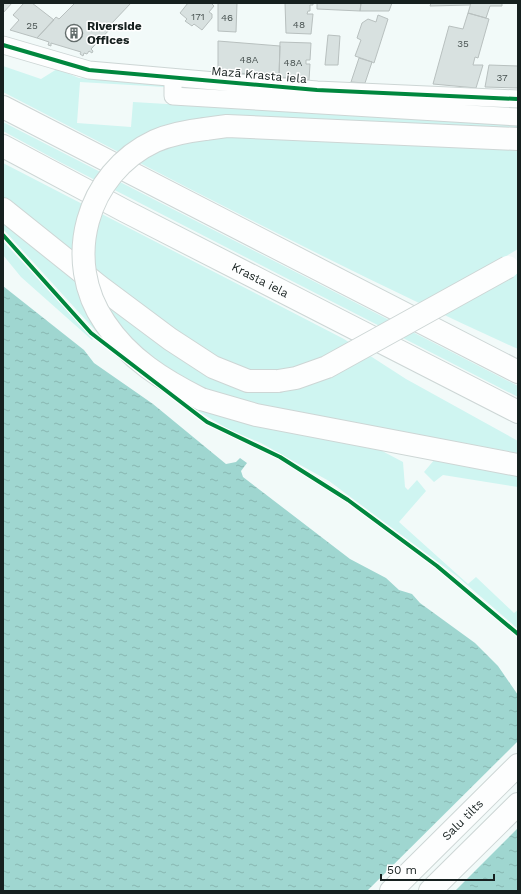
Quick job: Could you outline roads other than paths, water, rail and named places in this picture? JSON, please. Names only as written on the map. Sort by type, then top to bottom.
[{"type":"main road","points":[[3,107],[518,372]]},
{"type":"main road","points":[[518,139],[227,126],[188,131],[155,142],[136,153],[121,165],[108,180],[94,199],[86,226],[83,255],[88,288],[94,305],[116,338],[126,350],[153,372],[170,384],[201,399],[256,415],[518,465]]},
{"type":"main road","name":"Krasta iela","points":[[3,146],[132,214],[518,412]]},
{"type":"main road","points":[[3,208],[99,286],[170,339],[213,367],[248,380],[278,381],[296,378],[327,367],[513,264]]},
{"type":"main road","name":"Salu tilts","points":[[391,891],[518,765]]},
{"type":"main road","points":[[430,891],[518,804]]},
{"type":"street","name":"Mazā Krasta iela","points":[[3,45],[89,70],[317,90],[518,99]]},
{"type":"street","points":[[173,78],[173,96],[518,117]]},
{"type":"water","points":[[3,286],[84,350],[94,363],[153,404],[226,464],[236,462],[240,458],[247,463],[241,471],[243,477],[350,559],[386,578],[399,590],[412,594],[420,603],[475,643],[498,666],[518,695],[518,891],[3,891]]},
{"type":"place","name":"Riverside Offices","points":[[74,33]]}]
